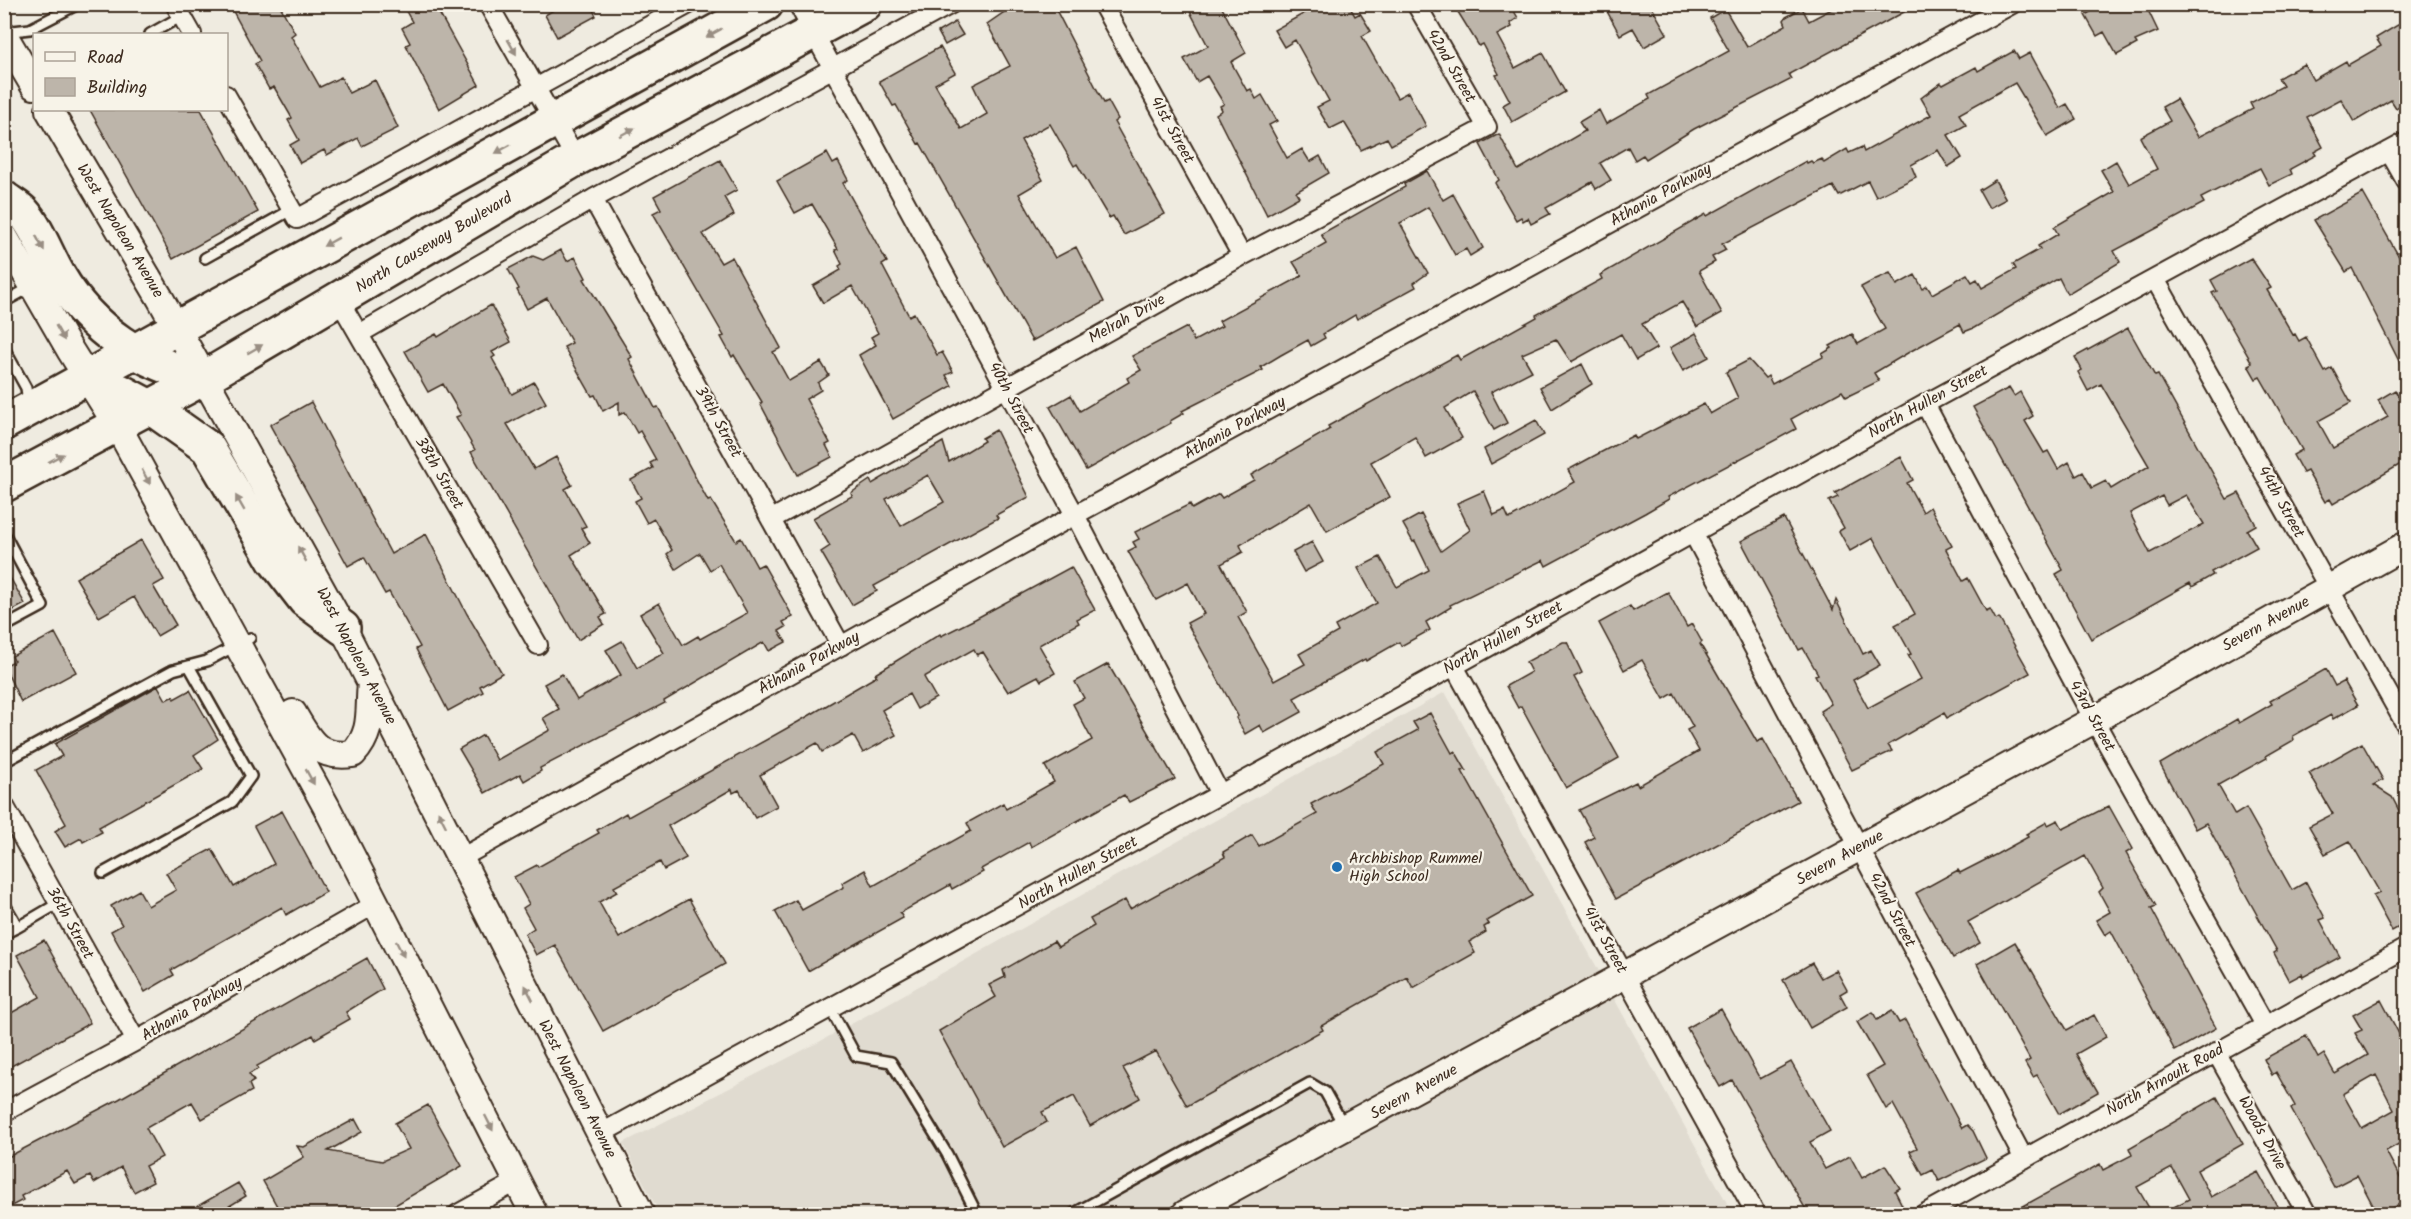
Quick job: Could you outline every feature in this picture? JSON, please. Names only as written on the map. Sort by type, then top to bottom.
[{"type":"highway","points":[[4,441],[17,416],[88,379],[175,327],[766,4]]},
{"type":"highway","name":"North Causeway Boulevard","points":[[4,485],[204,378],[576,159],[814,34],[865,4]]},
{"type":"highway","points":[[4,198],[24,213],[78,307],[106,332],[134,352],[179,372],[204,378]]},
{"type":"highway","points":[[88,379],[150,407],[208,448],[273,560],[305,600],[342,628]]},
{"type":"main road","points":[[4,34],[33,84]]},
{"type":"main road","name":"West Napoleon Avenue","points":[[50,111],[204,378],[342,628],[641,1215]]},
{"type":"main road","points":[[4,236],[117,425],[198,573],[223,590],[244,641],[534,1215]]},
{"type":"main road","name":"Severn Avenue","points":[[1185,1215],[2094,720],[2406,545]]},
{"type":"main road","points":[[244,641],[306,736],[318,749],[335,757],[354,754],[365,741],[370,728],[371,683]]},
{"type":"main road","name":"Severn Avenue","points":[[1195,1215],[1273,1169]]},
{"type":"street","points":[[488,4],[576,159]]},
{"type":"street","points":[[228,98],[294,214],[536,89],[688,4]]},
{"type":"street","name":"40th Street","points":[[798,4],[1075,515],[1220,794]]},
{"type":"street","points":[[359,334],[593,199],[951,4]]},
{"type":"street","name":"41st Street","points":[[1102,4],[1242,256]]},
{"type":"street","name":"42nd Street","points":[[1416,4],[1487,127]]},
{"type":"street","name":"Athania Parkway","points":[[461,858],[1075,515],[2012,4]]},
{"type":"street","points":[[178,10],[191,33]]},
{"type":"street","name":"Melrah Drive","points":[[772,519],[1242,256],[1487,127]]},
{"type":"street","name":"North Hullen Street","points":[[600,1134],[1454,666],[1925,404],[2406,142]]},
{"type":"street","points":[[2389,151],[2406,181]]},
{"type":"street","name":"39th Street","points":[[593,199],[841,646]]},
{"type":"street","name":"44th Street","points":[[2155,279],[2406,725]]},
{"type":"street","name":"38th Street","points":[[339,300],[538,645]]},
{"type":"street","name":"43rd Street","points":[[1925,404],[2094,720],[2265,1024]]},
{"type":"street","name":"42nd Street","points":[[1693,533],[2024,1159]]},
{"type":"street","name":"41st Street","points":[[1454,666],[1755,1215]]},
{"type":"street","name":"36th Street","points":[[4,805],[136,1041]]},
{"type":"street","name":"Athania Parkway","points":[[4,1112],[136,1041],[377,903]]},
{"type":"street","name":"North Arnoult Road","points":[[1924,1215],[2265,1024],[2406,949]]},
{"type":"street","name":"Woods Drive","points":[[2216,1052],[2307,1215]]},
{"type":"street","points":[[460,1214],[518,1181]]},
{"type":"lane","points":[[4,34],[30,29],[78,4]]},
{"type":"lane","points":[[151,33],[178,10]]},
{"type":"lane","points":[[205,258],[294,214]]},
{"type":"lane","points":[[4,302],[33,286]]},
{"type":"lane","points":[[4,348],[26,388],[17,416]]},
{"type":"lane","points":[[4,533],[43,606],[4,627]]},
{"type":"lane","points":[[4,762],[173,670],[209,660],[244,641]]},
{"type":"lane","points":[[103,873],[232,802],[251,776],[189,666]]},
{"type":"lane","points":[[4,903],[18,927]]},
{"type":"lane","points":[[4,934],[59,903]]},
{"type":"lane","points":[[830,1008],[856,1056],[891,1062],[947,1154],[977,1215]]},
{"type":"lane","points":[[1073,1215],[1310,1083],[1325,1092],[1346,1129]]},
{"type":"shaded area","name":"Archbishop Rummel High School","points":[[1445,692],[1733,1214],[660,1214],[623,1143],[819,1042]]},
{"type":"building","points":[[229,4],[279,4],[295,33],[291,36],[320,87],[341,77],[349,93],[375,80],[398,128],[362,146],[358,138],[327,155],[324,150],[300,163],[290,145],[299,140],[288,120],[292,118],[274,87],[269,89],[255,64],[260,61]]},
{"type":"building","points":[[402,4],[434,4],[479,85],[439,109],[406,45],[410,43],[402,28],[412,22]]},
{"type":"building","points":[[563,4],[590,4],[596,16],[557,37],[545,15]]},
{"type":"building","points":[[1016,4],[1053,4],[1104,103],[1108,101],[1118,119],[1114,122],[1165,214],[1124,235],[1113,216],[1109,218],[1077,164],[1074,166],[1050,124],[1021,140],[1043,180],[1019,194],[1055,258],[1076,247],[1104,302],[1032,341],[920,143],[918,144],[896,105],[893,106],[879,81],[940,47],[955,73],[935,84],[961,129],[987,114],[973,85],[1010,66],[987,24]]},
{"type":"building","points":[[1186,4],[1220,4],[1246,53],[1231,62],[1247,91],[1251,89],[1256,99],[1262,95],[1277,121],[1269,125],[1287,158],[1302,149],[1310,162],[1320,156],[1329,173],[1296,192],[1299,197],[1267,215],[1216,114],[1222,110],[1220,106],[1224,104],[1207,76],[1197,82],[1184,59],[1208,46]]},
{"type":"building","points":[[1300,4],[1348,4],[1355,16],[1360,13],[1371,31],[1362,36],[1397,98],[1408,92],[1426,126],[1391,145],[1387,138],[1361,150],[1344,122],[1330,129],[1317,107],[1329,101],[1295,40],[1284,47],[1274,30],[1305,13]]},
{"type":"building","points":[[1471,4],[1510,4],[1518,18],[1510,23],[1512,27],[1497,35],[1515,68],[1543,53],[1565,92],[1512,122],[1503,105],[1510,101],[1496,75],[1499,74],[1483,44],[1479,46],[1458,12]]},
{"type":"building","points":[[1603,4],[1650,4],[1667,34],[1644,47],[1633,28],[1620,35]]},
{"type":"building","points":[[1841,4],[1919,4],[1789,74],[1792,79],[1694,129],[1646,159],[1643,155],[1635,160],[1628,147],[1600,163],[1611,180],[1596,189],[1592,182],[1546,208],[1550,214],[1531,224],[1528,218],[1523,221],[1521,217],[1516,220],[1495,183],[1499,180],[1480,144],[1499,134],[1518,170],[1585,131],[1579,122],[1599,110],[1606,124],[1650,99],[1648,95],[1729,51],[1710,18],[1725,9],[1747,47],[1786,25],[1784,20],[1786,17],[1802,8],[1809,21]]},
{"type":"building","points":[[2104,4],[2145,4],[2158,31],[2135,41],[2137,44],[2117,55],[2104,32],[2097,36],[2085,15]]},
{"type":"building","points":[[2406,20],[2406,101],[2396,108],[2391,100],[2354,122],[2341,99],[2307,117],[2323,147],[2314,152],[2316,155],[2290,169],[2292,174],[2269,185],[2260,168],[2201,198],[2204,203],[2114,251],[2120,262],[2067,294],[2059,278],[1974,328],[1964,332],[1960,324],[1874,373],[1879,381],[1846,397],[1842,391],[1791,419],[1796,429],[1668,497],[1669,499],[1645,513],[1546,566],[1543,560],[1450,605],[1451,607],[1426,622],[1430,630],[1401,646],[1399,642],[1366,661],[1365,659],[1294,698],[1302,712],[1264,733],[1260,725],[1245,734],[1236,718],[1238,716],[1187,623],[1204,614],[1188,583],[1156,600],[1128,551],[1136,547],[1133,542],[1139,539],[1135,532],[1190,504],[1192,509],[1219,494],[1222,498],[1254,480],[1251,475],[1330,429],[1328,426],[1457,355],[1460,360],[1537,317],[1536,315],[1602,279],[1600,275],[1706,214],[1707,216],[1806,161],[1813,163],[1822,159],[1824,163],[1847,149],[1849,153],[1862,147],[1864,152],[1931,115],[1921,98],[1941,83],[1943,85],[1976,67],[1978,71],[2014,51],[2019,59],[2030,53],[2060,108],[2067,104],[2076,119],[2047,136],[2015,83],[1959,114],[1966,125],[1948,135],[1962,158],[1948,167],[1938,150],[1911,165],[1916,177],[1876,197],[1868,181],[1839,196],[1833,186],[1722,244],[1726,250],[1712,257],[1715,262],[1699,271],[1722,313],[1697,327],[1682,302],[1642,324],[1657,348],[1636,360],[1621,334],[1571,362],[1556,339],[1522,354],[1532,371],[1491,392],[1507,423],[1494,430],[1473,391],[1445,408],[1462,438],[1426,458],[1415,437],[1371,462],[1390,497],[1327,531],[1311,503],[1240,545],[1243,552],[1221,564],[1247,612],[1238,617],[1274,681],[1305,664],[1299,654],[1338,632],[1335,626],[1377,603],[1358,568],[1380,557],[1397,587],[1429,570],[1415,541],[1413,542],[1403,524],[1421,514],[1441,551],[1470,530],[1457,503],[1484,491],[1494,515],[1505,510],[1509,519],[1575,482],[1568,470],[1592,457],[1634,435],[1636,439],[1704,404],[1710,414],[1738,398],[1726,372],[1749,360],[1765,378],[1768,376],[1772,384],[1823,357],[1822,354],[1832,348],[1830,346],[1852,334],[1858,344],[1885,329],[1861,287],[1890,273],[1897,285],[1915,275],[1923,289],[1927,286],[1932,294],[1967,274],[1972,282],[1977,279],[1982,288],[2016,269],[2013,264],[2040,249],[2038,246],[2058,234],[2054,227],[2114,192],[2101,170],[2116,161],[2129,184],[2157,169],[2140,137],[2170,121],[2162,107],[2176,99],[2198,137],[2253,109],[2250,103],[2283,86],[2278,78],[2304,64],[2313,80],[2346,61],[2348,65],[2381,46],[2376,38]]},
{"type":"building","points":[[955,22],[963,35],[945,45],[938,32]]},
{"type":"building","points":[[91,111],[202,111],[258,212],[173,259]]},
{"type":"building","points":[[827,153],[833,164],[838,161],[848,180],[843,183],[887,262],[882,265],[909,316],[914,313],[937,355],[942,352],[953,372],[946,375],[952,386],[893,419],[859,355],[876,345],[871,337],[878,333],[852,286],[823,303],[813,286],[841,270],[839,266],[842,264],[835,250],[838,249],[812,204],[795,213],[777,181]]},
{"type":"building","points":[[720,160],[737,190],[724,197],[734,215],[703,234],[721,263],[732,257],[781,348],[773,352],[789,381],[821,362],[829,375],[818,383],[821,390],[806,399],[830,443],[826,445],[832,457],[798,475],[760,403],[762,402],[734,355],[732,357],[721,337],[724,336],[653,213],[661,209],[654,196]]},
{"type":"building","points":[[1427,171],[1443,200],[1453,194],[1483,248],[1470,256],[1466,249],[1455,255],[1428,207],[1400,223],[1428,273],[1414,283],[1416,287],[1357,319],[1355,315],[1323,334],[1325,338],[1311,346],[1308,340],[1261,367],[1263,370],[1182,411],[1184,413],[1170,421],[1171,423],[1086,470],[1050,407],[1071,395],[1080,411],[1129,382],[1127,378],[1141,370],[1132,356],[1187,327],[1194,341],[1222,326],[1219,321],[1302,276],[1293,262],[1326,243],[1321,234],[1405,187],[1404,184]]},
{"type":"building","points":[[1995,180],[2006,199],[1989,208],[1979,190]]},
{"type":"building","points":[[2363,193],[2406,269],[2406,375],[2352,268],[2346,272],[2314,220]]},
{"type":"building","points":[[561,250],[567,261],[575,257],[586,278],[584,279],[632,357],[629,359],[655,408],[658,407],[708,501],[711,500],[736,541],[741,538],[757,567],[763,564],[793,617],[783,622],[786,627],[779,631],[786,642],[769,651],[764,642],[664,701],[665,703],[540,768],[541,771],[524,781],[520,774],[485,793],[459,749],[483,735],[497,760],[550,730],[543,718],[559,709],[544,684],[562,674],[577,700],[621,675],[606,650],[622,641],[637,668],[664,653],[640,614],[659,603],[683,645],[698,636],[700,639],[747,613],[719,564],[710,570],[700,553],[676,569],[667,554],[672,550],[654,519],[647,523],[635,501],[641,498],[631,480],[653,468],[650,463],[656,460],[640,431],[637,433],[625,412],[619,415],[619,402],[603,411],[595,395],[592,396],[564,347],[572,343],[547,298],[527,309],[517,290],[519,289],[508,269],[533,256],[543,260]]},
{"type":"building","points":[[2251,258],[2271,288],[2267,290],[2293,335],[2295,334],[2299,341],[2306,337],[2325,372],[2332,368],[2351,403],[2318,421],[2333,448],[2388,417],[2378,400],[2395,390],[2406,411],[2406,461],[2333,504],[2330,499],[2325,502],[2307,471],[2303,473],[2293,455],[2302,450],[2260,377],[2256,379],[2248,365],[2252,363],[2212,293],[2217,291],[2211,280]]},
{"type":"building","points":[[491,305],[511,342],[492,352],[495,356],[492,358],[512,394],[534,382],[546,403],[507,424],[534,469],[556,457],[572,485],[565,489],[586,526],[581,528],[590,543],[571,555],[606,614],[600,617],[604,624],[578,640],[471,452],[475,450],[456,417],[461,415],[443,384],[428,392],[405,351],[436,334],[438,337]]},
{"type":"building","points":[[2128,328],[2155,376],[2158,375],[2227,499],[2239,493],[2256,525],[2247,530],[2257,547],[2211,572],[2213,575],[2192,587],[2190,583],[2091,639],[2056,574],[2063,570],[1973,407],[2009,388],[2014,396],[2020,392],[2033,416],[2025,421],[2044,453],[2048,451],[2058,469],[2069,462],[2076,476],[2083,472],[2092,488],[2106,481],[2111,489],[2149,466],[2101,384],[2088,391],[2078,372],[2082,370],[2075,357]],"holes":[[[2186,495],[2204,524],[2150,553],[2130,513],[2162,496],[2167,505]]]},
{"type":"building","points":[[1696,333],[1709,357],[1683,371],[1670,348]]},
{"type":"building","points":[[1582,364],[1592,384],[1552,409],[1540,387]]},
{"type":"building","points":[[311,402],[391,554],[426,534],[467,614],[502,673],[480,686],[483,692],[448,711],[416,649],[420,647],[389,592],[385,594],[364,557],[348,566],[270,425]]},
{"type":"building","points":[[1536,420],[1544,435],[1491,464],[1484,449]]},
{"type":"building","points":[[996,430],[1029,497],[996,515],[998,518],[874,586],[877,591],[852,605],[821,552],[830,546],[813,518],[852,496],[851,493],[870,480],[872,484],[943,442],[949,462],[984,441],[982,438]],"holes":[[[928,475],[944,502],[901,526],[886,499]]]},
{"type":"building","points":[[1901,457],[1913,480],[1907,483],[1923,512],[1930,507],[1952,546],[1946,549],[1963,581],[1968,578],[1986,611],[1990,609],[1996,620],[1999,618],[2030,673],[1947,718],[1944,713],[1888,745],[1892,751],[1852,770],[1820,711],[1831,704],[1815,675],[1818,674],[1803,648],[1799,650],[1741,541],[1784,518],[1833,610],[1836,600],[1863,654],[1871,650],[1880,665],[1853,680],[1868,708],[1921,679],[1908,655],[1911,654],[1895,625],[1915,614],[1873,538],[1850,551],[1839,531],[1844,528],[1829,501],[1838,497],[1835,493]]},
{"type":"building","points":[[141,540],[164,580],[153,586],[176,625],[157,636],[134,597],[99,617],[76,578]]},
{"type":"building","points":[[1312,542],[1323,562],[1304,572],[1293,552]]},
{"type":"building","points":[[4,567],[25,604],[4,615]]},
{"type":"building","points":[[1071,567],[1095,610],[1077,619],[1079,623],[1039,645],[1055,673],[1041,681],[1038,676],[1008,692],[983,652],[977,655],[974,649],[924,677],[936,698],[917,709],[909,694],[882,710],[896,735],[863,753],[853,735],[822,752],[817,743],[760,775],[777,806],[755,818],[739,790],[733,793],[732,789],[668,826],[686,858],[664,870],[660,862],[614,887],[617,892],[599,902],[619,938],[689,899],[725,964],[603,1031],[555,945],[536,955],[525,934],[534,928],[523,908],[529,904],[514,877],[537,865],[538,867],[599,833],[597,830],[626,813],[628,817],[798,722],[877,676],[875,674],[940,634],[941,636],[975,619]]},
{"type":"building","points":[[1668,592],[1687,627],[1692,624],[1702,642],[1700,644],[1757,742],[1763,739],[1798,801],[1616,899],[1585,842],[1594,837],[1579,810],[1636,782],[1638,786],[1699,751],[1687,730],[1693,727],[1674,693],[1664,699],[1642,660],[1624,670],[1599,623],[1630,606],[1633,611]]},
{"type":"building","points":[[55,633],[76,672],[21,702],[4,666],[14,661],[12,656]]},
{"type":"building","points":[[1567,642],[1582,673],[1574,677],[1619,758],[1566,788],[1521,706],[1518,708],[1506,686],[1531,672],[1526,662]]},
{"type":"building","points":[[1108,664],[1175,779],[1129,802],[1124,795],[1031,847],[1029,842],[981,869],[983,872],[952,889],[950,885],[900,913],[903,918],[808,971],[775,911],[796,900],[802,910],[844,887],[842,883],[865,870],[873,886],[971,831],[967,823],[1003,803],[1006,809],[1054,782],[1045,766],[1092,740],[1073,704],[1084,698],[1075,682]]},
{"type":"building","points":[[2326,669],[2335,686],[2344,681],[2358,705],[2333,719],[2331,715],[2293,736],[2294,740],[2266,756],[2267,758],[2218,785],[2235,815],[2246,808],[2292,890],[2306,882],[2325,918],[2320,920],[2340,957],[2303,977],[2302,974],[2289,981],[2274,953],[2277,951],[2206,823],[2195,829],[2160,764],[2237,719],[2239,723],[2272,704],[2270,701]]},
{"type":"building","points":[[158,686],[166,700],[173,696],[174,699],[190,690],[218,739],[194,755],[203,769],[99,827],[102,832],[83,842],[81,838],[65,847],[55,831],[66,824],[36,770],[62,756],[55,744]]},
{"type":"building","points":[[1430,713],[1452,753],[1455,751],[1466,770],[1462,771],[1532,896],[1487,921],[1489,924],[1484,927],[1486,932],[1469,942],[1475,953],[1413,988],[1407,977],[1321,1026],[1323,1030],[1187,1106],[1156,1051],[1123,1068],[1140,1098],[1090,1126],[1074,1096],[1042,1112],[1047,1122],[1002,1147],[939,1031],[996,997],[989,985],[1005,977],[1003,970],[1054,941],[1058,947],[1094,926],[1090,919],[1125,900],[1130,909],[1225,857],[1223,852],[1252,835],[1259,846],[1317,814],[1311,804],[1384,764],[1377,752],[1418,730],[1413,722]]},
{"type":"building","points":[[2362,743],[2383,780],[2373,785],[2392,797],[2406,824],[2406,923],[2392,931],[2373,896],[2380,893],[2350,841],[2325,854],[2309,826],[2333,814],[2309,773]]},
{"type":"building","points":[[2109,806],[2133,849],[2126,853],[2156,906],[2151,908],[2216,1028],[2175,1051],[2111,931],[2105,935],[2096,920],[2110,912],[2099,892],[2103,888],[2085,856],[1968,922],[1980,943],[1953,958],[1916,893],[1958,870],[1960,873],[1997,854],[2028,837],[2026,834],[2047,822],[2048,825],[2058,820],[2063,829]]},
{"type":"building","points":[[282,811],[326,892],[286,915],[282,907],[171,970],[174,975],[145,992],[111,931],[122,925],[111,906],[139,890],[148,906],[176,890],[166,873],[212,849],[234,887],[274,864],[254,826]]},
{"type":"building","points":[[44,940],[90,1023],[4,1070],[4,1017],[40,997],[17,955]]},
{"type":"building","points":[[2015,942],[2067,1030],[2094,1015],[2106,1037],[2076,1054],[2098,1092],[2059,1114],[2037,1075],[2033,1077],[2025,1063],[2030,1060],[1977,964]]},
{"type":"building","points":[[367,958],[383,989],[346,1012],[350,1019],[315,1039],[313,1035],[257,1066],[258,1069],[249,1074],[254,1081],[249,1084],[252,1091],[202,1119],[192,1102],[146,1128],[162,1157],[145,1166],[153,1182],[134,1192],[121,1167],[94,1183],[90,1176],[75,1184],[67,1171],[21,1196],[23,1200],[4,1210],[4,1159],[119,1099]]},
{"type":"building","points":[[1812,963],[1821,978],[1836,970],[1847,990],[1840,994],[1847,1007],[1810,1028],[1783,980]]},
{"type":"building","points":[[2381,1000],[2406,1047],[2406,1140],[2386,1151],[2406,1189],[2406,1201],[2378,1215],[2357,1175],[2334,1187],[2291,1109],[2295,1106],[2276,1072],[2272,1075],[2264,1059],[2306,1036],[2318,1058],[2324,1054],[2335,1074],[2368,1055],[2355,1033],[2362,1030],[2353,1015]],"holes":[[[2376,1075],[2394,1110],[2362,1128],[2343,1094]]]},
{"type":"building","points":[[1721,1009],[1760,1079],[1791,1062],[1830,1131],[1810,1142],[1825,1169],[1850,1156],[1862,1178],[1885,1165],[1900,1188],[1895,1191],[1902,1205],[1886,1215],[1809,1215],[1732,1080],[1720,1087],[1687,1028]]},
{"type":"building","points":[[1892,1011],[1899,1023],[1905,1020],[1962,1128],[1967,1125],[1973,1131],[1986,1158],[1939,1181],[1933,1170],[1923,1175],[1910,1151],[1917,1148],[1893,1104],[1886,1109],[1867,1075],[1883,1066],[1857,1022],[1873,1012],[1877,1020]]},
{"type":"building","points":[[2217,1097],[2243,1144],[2197,1170],[2211,1197],[2258,1172],[2282,1215],[2159,1215],[2189,1199],[2172,1168],[2137,1187],[2149,1208],[2137,1215],[2007,1215],[2100,1164],[2103,1170],[2132,1155],[2129,1148]]},
{"type":"building","points":[[428,1105],[462,1166],[378,1215],[282,1215],[263,1181],[304,1157],[297,1146],[304,1147],[355,1119],[362,1132],[328,1151],[382,1161],[409,1149],[395,1123]]},
{"type":"building","points":[[238,1183],[246,1196],[226,1208],[230,1215],[182,1215]]},
{"type":"place","name":"Archbishop Rummel High School","points":[[1337,867]]}]
